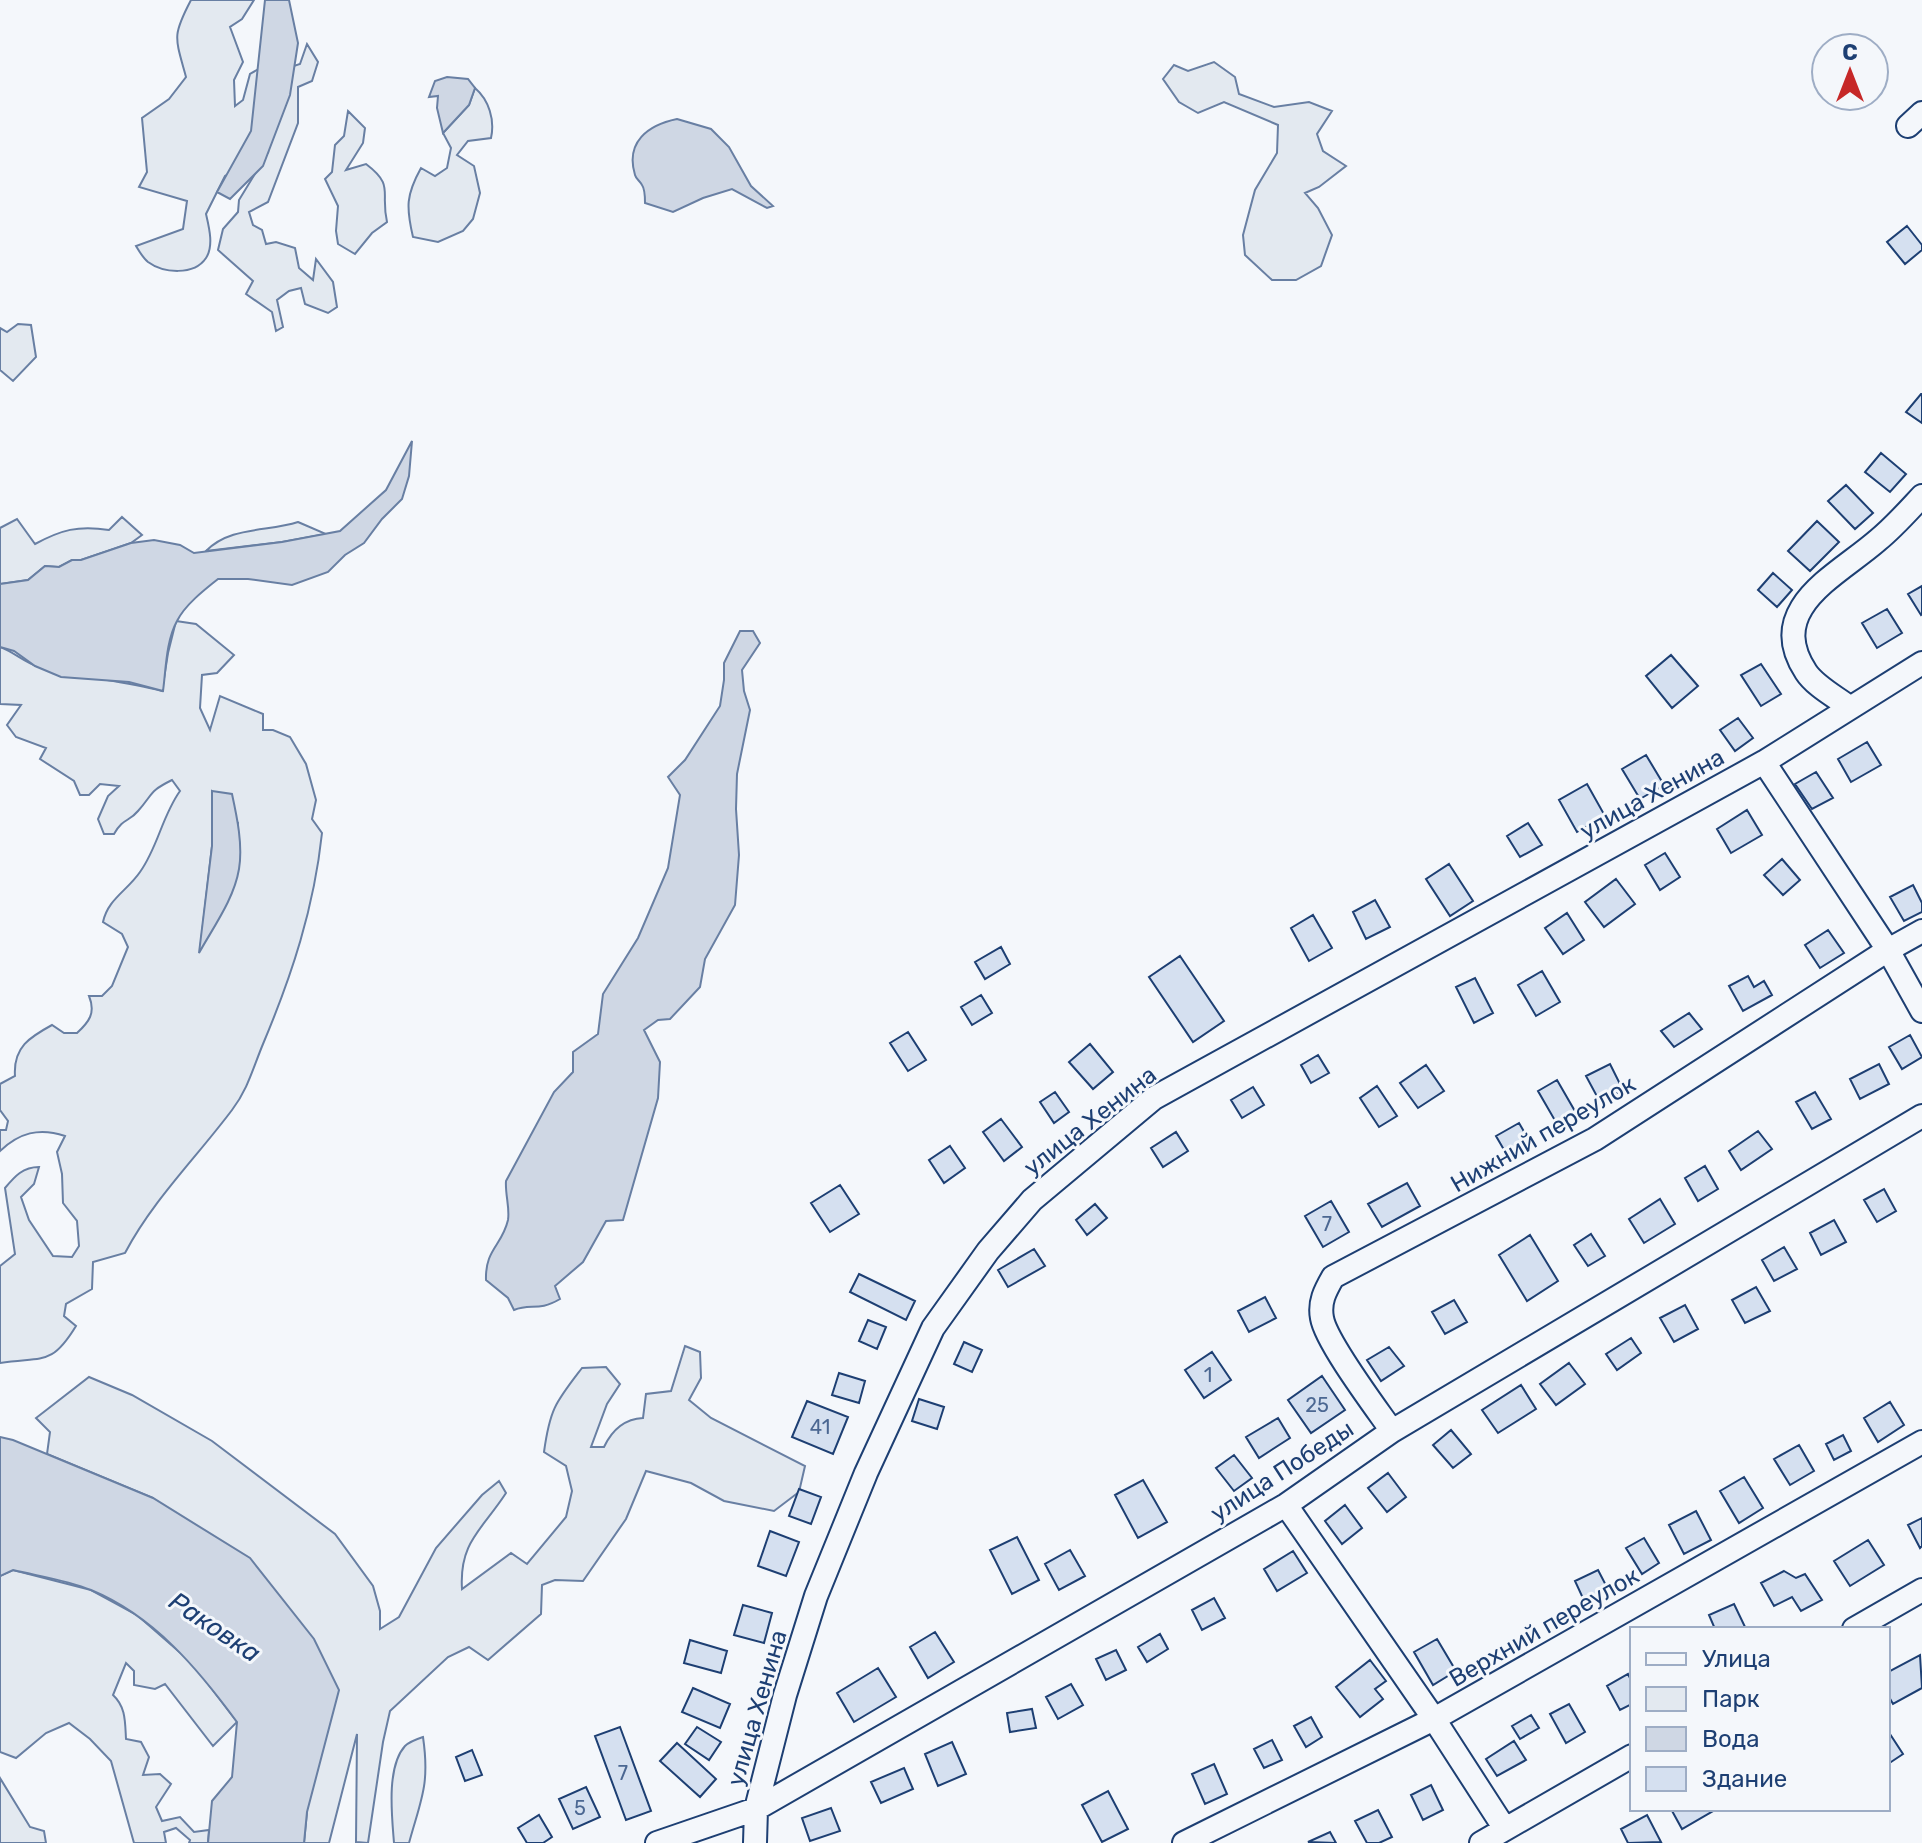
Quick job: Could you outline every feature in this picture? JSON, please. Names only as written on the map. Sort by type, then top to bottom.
[{"type":"street","points":[[1849,707],[1808,675],[1794,650],[1792,635],[1795,619],[1813,593],[1880,539],[1922,496]]},
{"type":"street","name":"улица Хенина","points":[[755,1843],[756,1809],[785,1695],[816,1596],[866,1473],[933,1328],[988,1251],[1032,1200],[1154,1098],[1764,762],[1922,663]]},
{"type":"street","points":[[1764,762],[1888,950],[1922,1011]]},
{"type":"street","name":"Нижний переулок","points":[[1392,1431],[1339,1353],[1322,1320],[1322,1295],[1333,1277],[1595,1139],[1922,931]]},
{"type":"street","name":"улица Победы","points":[[657,1843],[756,1809],[1286,1505],[1392,1431],[1922,1116]]},
{"type":"street","name":"Верхний переулок","points":[[1184,1843],[1434,1719],[1922,1442]]},
{"type":"street","points":[[1286,1505],[1434,1719],[1505,1829]]},
{"type":"street","points":[[1857,1627],[1922,1590]]},
{"type":"street","points":[[1482,1843],[1630,1757]]},
{"type":"green space","points":[[191,0],[254,0],[242,19],[230,27],[243,62],[234,80],[235,106],[243,100],[250,74],[274,60],[285,69],[300,64],[307,44],[318,62],[312,81],[298,87],[298,123],[268,202],[249,212],[253,225],[262,230],[266,244],[276,242],[295,248],[299,268],[313,280],[316,259],[333,282],[337,307],[328,313],[305,304],[301,288],[289,291],[277,300],[283,327],[276,331],[272,312],[246,294],[253,281],[218,250],[223,229],[238,212],[239,200],[267,154],[225,176],[206,214],[210,248],[201,264],[186,270],[162,269],[148,262],[136,246],[183,229],[187,201],[139,187],[147,172],[142,118],[169,99],[186,77],[177,37]]},
{"type":"green space","points":[[1214,62],[1235,77],[1239,94],[1274,107],[1309,102],[1332,111],[1317,134],[1323,151],[1346,166],[1319,187],[1305,193],[1318,208],[1332,235],[1321,266],[1296,280],[1272,280],[1245,255],[1243,235],[1255,190],[1277,153],[1278,125],[1224,102],[1198,113],[1179,102],[1163,79],[1174,65],[1188,71]]},
{"type":"green space","points":[[475,88],[487,104],[492,124],[491,138],[468,141],[457,155],[474,166],[480,193],[473,219],[463,231],[438,242],[413,237],[408,209],[412,186],[421,168],[435,176],[447,168],[451,148],[443,133],[469,105]]},
{"type":"green space","points":[[348,111],[365,128],[363,143],[346,170],[366,164],[381,178],[387,222],[372,233],[355,254],[338,244],[338,206],[325,179],[332,172],[335,145],[344,136]]},
{"type":"green space","points":[[18,324],[31,325],[36,357],[13,381],[0,370],[0,328],[7,332]]},
{"type":"green space","points":[[122,517],[142,535],[131,543],[81,560],[72,560],[59,567],[45,566],[28,580],[0,584],[0,528],[17,519],[35,544],[70,530],[109,530]]},
{"type":"green space","points":[[298,522],[326,534],[206,551],[238,533]]},
{"type":"green space","points":[[176,621],[196,624],[234,655],[217,673],[202,675],[200,708],[210,730],[220,696],[263,714],[263,730],[273,730],[290,737],[306,764],[316,800],[312,819],[322,833],[307,915],[283,992],[238,1102],[162,1197],[125,1253],[93,1262],[92,1289],[66,1304],[64,1316],[76,1326],[60,1348],[45,1357],[0,1363],[0,1266],[15,1254],[5,1188],[16,1176],[24,1170],[39,1167],[34,1184],[21,1197],[29,1220],[53,1256],[72,1257],[79,1246],[77,1221],[63,1203],[57,1152],[65,1136],[47,1132],[30,1133],[0,1151],[0,1130],[6,1130],[8,1121],[0,1110],[0,1084],[15,1076],[17,1057],[24,1044],[52,1025],[64,1033],[77,1033],[90,1017],[92,1007],[89,996],[102,996],[112,986],[128,947],[122,934],[103,922],[105,914],[146,862],[180,791],[172,780],[164,784],[114,834],[104,834],[98,819],[108,796],[119,786],[100,784],[89,795],[80,795],[74,781],[40,759],[46,748],[16,737],[7,725],[21,705],[0,704],[0,647],[39,667],[162,691]],"holes":[[[212,792],[238,823],[200,950],[212,846]]]},
{"type":"green space","points":[[685,1346],[700,1352],[701,1378],[689,1400],[711,1418],[805,1466],[799,1492],[774,1511],[724,1501],[691,1483],[646,1471],[626,1519],[583,1581],[555,1580],[542,1585],[541,1614],[488,1660],[469,1647],[448,1657],[390,1711],[368,1843],[356,1842],[357,1734],[329,1843],[304,1843],[307,1812],[153,1498],[47,1454],[50,1432],[36,1418],[89,1377],[132,1395],[212,1441],[335,1534],[373,1586],[380,1611],[380,1629],[399,1617],[436,1548],[482,1495],[499,1481],[506,1493],[468,1548],[462,1589],[511,1553],[527,1564],[566,1517],[572,1491],[566,1466],[544,1452],[556,1406],[582,1368],[606,1367],[620,1384],[607,1404],[591,1447],[604,1447],[619,1426],[643,1418],[646,1394],[671,1391]]},
{"type":"green space","points":[[13,1570],[91,1590],[137,1615],[192,1663],[237,1722],[213,1746],[165,1684],[155,1689],[134,1685],[134,1671],[126,1663],[113,1695],[123,1710],[126,1739],[141,1742],[149,1757],[143,1775],[160,1774],[171,1784],[156,1807],[162,1821],[180,1817],[194,1832],[209,1830],[208,1843],[189,1843],[190,1840],[176,1828],[164,1832],[166,1843],[134,1843],[111,1761],[69,1723],[46,1733],[16,1758],[0,1752],[0,1576]]},
{"type":"green space","points":[[423,1737],[425,1780],[421,1803],[409,1843],[394,1843],[392,1793],[395,1766],[405,1746]]},
{"type":"green space","points":[[0,1778],[30,1827],[44,1831],[46,1843],[0,1843]]},
{"type":"water","points":[[265,0],[289,0],[298,43],[290,95],[263,166],[230,199],[217,192],[251,131]]},
{"type":"water","points":[[447,77],[468,79],[475,88],[469,105],[443,133],[437,108],[438,96],[429,97],[435,81]]},
{"type":"water","points":[[677,119],[711,129],[729,147],[751,186],[773,206],[767,208],[732,189],[673,212],[645,203],[644,189],[633,163],[636,144],[648,131]]},
{"type":"water","points":[[412,441],[409,476],[402,499],[364,543],[345,555],[328,572],[292,585],[248,579],[218,579],[190,604],[180,615],[171,637],[163,691],[129,682],[61,677],[35,666],[14,651],[0,647],[0,584],[28,580],[45,566],[59,567],[72,560],[81,560],[131,543],[154,540],[180,545],[194,553],[340,531],[386,490]]},
{"type":"water","points":[[740,631],[753,631],[760,643],[742,670],[750,710],[737,774],[739,855],[735,905],[705,959],[700,987],[670,1019],[658,1020],[644,1030],[660,1062],[658,1098],[623,1220],[606,1221],[583,1262],[555,1286],[560,1299],[546,1305],[514,1310],[508,1298],[486,1280],[488,1261],[508,1220],[506,1181],[554,1092],[573,1072],[573,1052],[598,1034],[603,994],[638,938],[668,868],[680,795],[668,777],[685,760],[720,706],[724,663]]},
{"type":"water","points":[[212,791],[232,794],[239,831],[240,860],[228,902],[199,953],[212,846]]},
{"type":"water","name":"Раковка","points":[[0,1437],[153,1498],[250,1558],[314,1639],[339,1690],[307,1812],[304,1843],[208,1843],[212,1801],[232,1777],[237,1722],[222,1702],[155,1629],[114,1601],[52,1578],[13,1570],[0,1576]]},
{"type":"building","points":[[1907,226],[1922,245],[1922,250],[1905,264],[1887,242]]},
{"type":"building","points":[[1922,394],[1922,423],[1906,412]]},
{"type":"building","points":[[1881,453],[1906,474],[1890,492],[1865,472]]},
{"type":"building","points":[[1846,485],[1873,513],[1855,529],[1828,501]]},
{"type":"building","points":[[1817,521],[1839,542],[1810,571],[1788,551]]},
{"type":"building","points":[[1773,573],[1792,590],[1777,607],[1758,590]]},
{"type":"building","points":[[1922,586],[1922,614],[1921,615],[1908,594]]},
{"type":"building","points":[[1887,609],[1902,633],[1877,648],[1862,623]]},
{"type":"building","points":[[1671,655],[1698,686],[1672,708],[1646,676]]},
{"type":"building","points":[[1761,664],[1781,694],[1761,706],[1741,675]]},
{"type":"building","points":[[1738,718],[1753,738],[1735,751],[1720,730]]},
{"type":"building","points":[[1867,742],[1881,765],[1851,782],[1838,759]]},
{"type":"building","points":[[1646,755],[1664,785],[1640,799],[1622,769]]},
{"type":"building","points":[[1816,772],[1833,798],[1812,809],[1795,784]]},
{"type":"building","points":[[1587,784],[1605,816],[1577,832],[1559,800]]},
{"type":"building","points":[[1747,810],[1762,835],[1731,853],[1717,829]]},
{"type":"building","points":[[1528,823],[1542,845],[1520,857],[1507,836]]},
{"type":"building","points":[[1665,853],[1680,877],[1660,890],[1645,865]]},
{"type":"building","points":[[1782,859],[1800,880],[1783,895],[1764,875]]},
{"type":"building","points":[[1449,864],[1473,901],[1450,916],[1426,879]]},
{"type":"building","points":[[1616,879],[1635,904],[1604,927],[1585,902]]},
{"type":"building","points":[[1913,885],[1922,903],[1922,912],[1904,921],[1890,897]]},
{"type":"building","points":[[1375,900],[1390,927],[1366,939],[1353,912]]},
{"type":"building","points":[[1567,913],[1584,940],[1563,954],[1545,928]]},
{"type":"building","points":[[1313,915],[1332,948],[1309,961],[1291,928]]},
{"type":"building","points":[[1828,930],[1844,953],[1820,968],[1805,945]]},
{"type":"building","points":[[1001,947],[1010,964],[985,979],[975,962]]},
{"type":"building","points":[[1180,956],[1224,1021],[1193,1042],[1149,977]]},
{"type":"building","points":[[1542,971],[1560,1002],[1536,1016],[1518,985]]},
{"type":"building","points":[[1748,976],[1754,987],[1764,981],[1772,995],[1743,1011],[1729,986]]},
{"type":"building","points":[[1475,978],[1493,1013],[1474,1023],[1456,987]]},
{"type":"building","points":[[981,995],[992,1013],[972,1025],[961,1007]]},
{"type":"building","points":[[1689,1013],[1702,1029],[1674,1047],[1661,1031]]},
{"type":"building","points":[[908,1032],[926,1060],[908,1071],[890,1043]]},
{"type":"building","points":[[1910,1035],[1922,1057],[1902,1069],[1889,1047]]},
{"type":"building","points":[[1090,1044],[1113,1072],[1093,1089],[1069,1062]]},
{"type":"building","points":[[1318,1055],[1329,1073],[1311,1083],[1301,1065]]},
{"type":"building","points":[[1610,1064],[1623,1090],[1600,1102],[1586,1076]]},
{"type":"building","points":[[1879,1064],[1889,1084],[1860,1099],[1850,1079]]},
{"type":"building","points":[[1426,1065],[1444,1091],[1418,1108],[1400,1083]]},
{"type":"building","points":[[1557,1080],[1576,1113],[1557,1124],[1538,1091]]},
{"type":"building","points":[[1377,1086],[1397,1116],[1379,1127],[1360,1098]]},
{"type":"building","points":[[1253,1087],[1264,1105],[1242,1118],[1231,1100]]},
{"type":"building","points":[[1055,1092],[1069,1112],[1054,1123],[1040,1102]]},
{"type":"building","points":[[1815,1092],[1831,1119],[1812,1129],[1796,1102]]},
{"type":"building","points":[[1001,1119],[1022,1147],[1004,1161],[983,1132]]},
{"type":"building","points":[[1519,1123],[1530,1142],[1507,1155],[1496,1136]]},
{"type":"building","points":[[1758,1131],[1772,1149],[1741,1170],[1729,1151]]},
{"type":"building","points":[[1176,1132],[1188,1151],[1163,1167],[1151,1148]]},
{"type":"building","points":[[950,1146],[965,1168],[944,1183],[929,1160]]},
{"type":"building","points":[[1705,1166],[1718,1189],[1698,1201],[1685,1178]]},
{"type":"building","points":[[1407,1183],[1420,1206],[1382,1227],[1368,1204]]},
{"type":"building","points":[[840,1185],[859,1214],[830,1232],[811,1203]]},
{"type":"building","points":[[1884,1189],[1896,1211],[1877,1222],[1864,1200]]},
{"type":"building","points":[[1660,1199],[1675,1224],[1644,1243],[1629,1219]]},
{"type":"building","points":[[1331,1201],[1349,1232],[1323,1247],[1305,1216]]},
{"type":"building","points":[[1095,1204],[1107,1218],[1087,1235],[1076,1220]]},
{"type":"building","points":[[1834,1220],[1846,1242],[1821,1255],[1810,1233]]},
{"type":"building","points":[[1591,1234],[1605,1256],[1588,1266],[1574,1245]]},
{"type":"building","points":[[1530,1235],[1558,1281],[1527,1301],[1499,1255]]},
{"type":"building","points":[[1784,1247],[1797,1269],[1774,1281],[1762,1260]]},
{"type":"building","points":[[1034,1249],[1045,1266],[1008,1287],[998,1270]]},
{"type":"building","points":[[859,1274],[915,1301],[906,1320],[850,1292]]},
{"type":"building","points":[[1756,1287],[1770,1311],[1745,1323],[1732,1300]]},
{"type":"building","points":[[1265,1297],[1276,1318],[1249,1332],[1238,1311]]},
{"type":"building","points":[[1454,1300],[1467,1322],[1445,1334],[1432,1312]]},
{"type":"building","points":[[1685,1305],[1698,1329],[1674,1342],[1660,1318]]},
{"type":"building","points":[[868,1320],[886,1327],[877,1349],[859,1341]]},
{"type":"building","points":[[1631,1338],[1641,1353],[1617,1370],[1606,1354]]},
{"type":"building","points":[[964,1342],[982,1350],[972,1372],[954,1364]]},
{"type":"building","points":[[1389,1347],[1404,1366],[1381,1381],[1367,1360]]},
{"type":"building","points":[[1212,1352],[1231,1380],[1204,1398],[1185,1370]]},
{"type":"building","points":[[1569,1363],[1585,1384],[1556,1405],[1540,1384]]},
{"type":"building","points":[[839,1373],[865,1381],[859,1403],[832,1395]]},
{"type":"building","points":[[1322,1376],[1345,1410],[1311,1433],[1288,1400]]},
{"type":"building","points":[[1521,1385],[1536,1409],[1498,1433],[1482,1410]]},
{"type":"building","points":[[919,1399],[944,1407],[937,1429],[912,1421]]},
{"type":"building","points":[[807,1401],[848,1417],[833,1454],[792,1437]]},
{"type":"building","points":[[1890,1402],[1904,1425],[1878,1442],[1864,1418]]},
{"type":"building","points":[[1278,1418],[1290,1438],[1259,1458],[1246,1437]]},
{"type":"building","points":[[1451,1430],[1471,1454],[1453,1468],[1433,1445]]},
{"type":"building","points":[[1843,1435],[1851,1451],[1834,1460],[1826,1444]]},
{"type":"building","points":[[1799,1445],[1814,1471],[1790,1485],[1774,1459]]},
{"type":"building","points":[[1234,1455],[1252,1478],[1234,1491],[1216,1468]]},
{"type":"building","points":[[1388,1473],[1406,1497],[1387,1512],[1368,1488]]},
{"type":"building","points":[[1744,1477],[1763,1508],[1739,1523],[1720,1491]]},
{"type":"building","points":[[1143,1480],[1167,1522],[1138,1538],[1115,1495]]},
{"type":"building","points":[[799,1489],[821,1497],[811,1524],[789,1516]]},
{"type":"building","points":[[1345,1505],[1362,1528],[1342,1544],[1325,1521]]},
{"type":"building","points":[[1696,1511],[1711,1540],[1684,1554],[1669,1525]]},
{"type":"building","points":[[1922,1518],[1922,1546],[1920,1548],[1908,1525]]},
{"type":"building","points":[[770,1531],[799,1542],[786,1576],[758,1566]]},
{"type":"building","points":[[1017,1537],[1039,1580],[1012,1594],[990,1550]]},
{"type":"building","points":[[1644,1538],[1659,1563],[1642,1574],[1626,1548]]},
{"type":"building","points":[[1868,1540],[1884,1565],[1850,1586],[1834,1561]]},
{"type":"building","points":[[1070,1550],[1085,1576],[1059,1590],[1045,1564]]},
{"type":"building","points":[[1293,1551],[1307,1573],[1277,1591],[1264,1569]]},
{"type":"building","points":[[1598,1570],[1611,1595],[1587,1607],[1575,1581]]},
{"type":"building","points":[[1784,1571],[1796,1578],[1805,1574],[1822,1600],[1801,1611],[1792,1597],[1774,1606],[1761,1583]]},
{"type":"building","points":[[1214,1598],[1225,1618],[1202,1630],[1192,1610]]},
{"type":"building","points":[[1734,1604],[1745,1627],[1714,1627],[1709,1615]]},
{"type":"building","points":[[743,1605],[772,1613],[764,1643],[734,1635]]},
{"type":"building","points":[[935,1632],[954,1662],[928,1678],[910,1647]]},
{"type":"building","points":[[1160,1634],[1168,1649],[1147,1662],[1138,1647]]},
{"type":"building","points":[[1437,1639],[1456,1671],[1433,1685],[1414,1652]]},
{"type":"building","points":[[690,1640],[727,1651],[721,1673],[684,1663]]},
{"type":"building","points":[[1116,1650],[1126,1670],[1106,1680],[1096,1659]]},
{"type":"building","points":[[1920,1655],[1922,1688],[1893,1704],[1890,1699],[1890,1671]]},
{"type":"building","points":[[1370,1660],[1386,1681],[1375,1689],[1383,1699],[1360,1717],[1336,1687]]},
{"type":"building","points":[[878,1668],[896,1697],[854,1722],[837,1693]]},
{"type":"building","points":[[1628,1674],[1630,1705],[1620,1710],[1607,1686]]},
{"type":"building","points":[[1071,1684],[1083,1705],[1058,1719],[1046,1697]]},
{"type":"building","points":[[693,1688],[730,1704],[720,1728],[682,1712]]},
{"type":"building","points":[[1569,1704],[1585,1732],[1566,1743],[1550,1714]]},
{"type":"building","points":[[1032,1709],[1036,1728],[1010,1732],[1007,1713]]},
{"type":"building","points":[[1531,1715],[1539,1728],[1520,1739],[1512,1726]]},
{"type":"building","points":[[1311,1717],[1322,1737],[1306,1747],[1294,1726]]},
{"type":"building","points":[[620,1727],[651,1811],[626,1820],[595,1736]]},
{"type":"building","points":[[697,1727],[721,1742],[709,1760],[685,1744]]},
{"type":"building","points":[[1890,1734],[1903,1754],[1890,1763]]},
{"type":"building","points":[[1272,1740],[1282,1760],[1264,1768],[1254,1749]]},
{"type":"building","points":[[1514,1741],[1526,1760],[1497,1776],[1486,1759]]},
{"type":"building","points":[[952,1742],[966,1774],[938,1786],[925,1754]]},
{"type":"building","points":[[677,1743],[716,1779],[700,1797],[660,1761]]},
{"type":"building","points":[[472,1750],[482,1775],[465,1781],[456,1757]]},
{"type":"building","points":[[1214,1764],[1227,1794],[1205,1804],[1192,1774]]},
{"type":"building","points":[[904,1768],[913,1789],[881,1803],[871,1782]]},
{"type":"building","points":[[1431,1785],[1443,1810],[1423,1820],[1411,1795]]},
{"type":"building","points":[[586,1787],[600,1817],[573,1829],[559,1799]]},
{"type":"building","points":[[1108,1791],[1128,1829],[1102,1842],[1082,1805]]},
{"type":"building","points":[[831,1808],[840,1831],[810,1841],[802,1818]]},
{"type":"building","points":[[1378,1810],[1392,1837],[1379,1843],[1367,1843],[1355,1821]]},
{"type":"building","points":[[1672,1811],[1713,1811],[1682,1829]]},
{"type":"building","points":[[539,1815],[552,1837],[543,1843],[527,1843],[518,1828]]},
{"type":"building","points":[[1647,1815],[1661,1842],[1628,1843],[1621,1829]]},
{"type":"building","points":[[1330,1832],[1336,1843],[1308,1842]]}]
